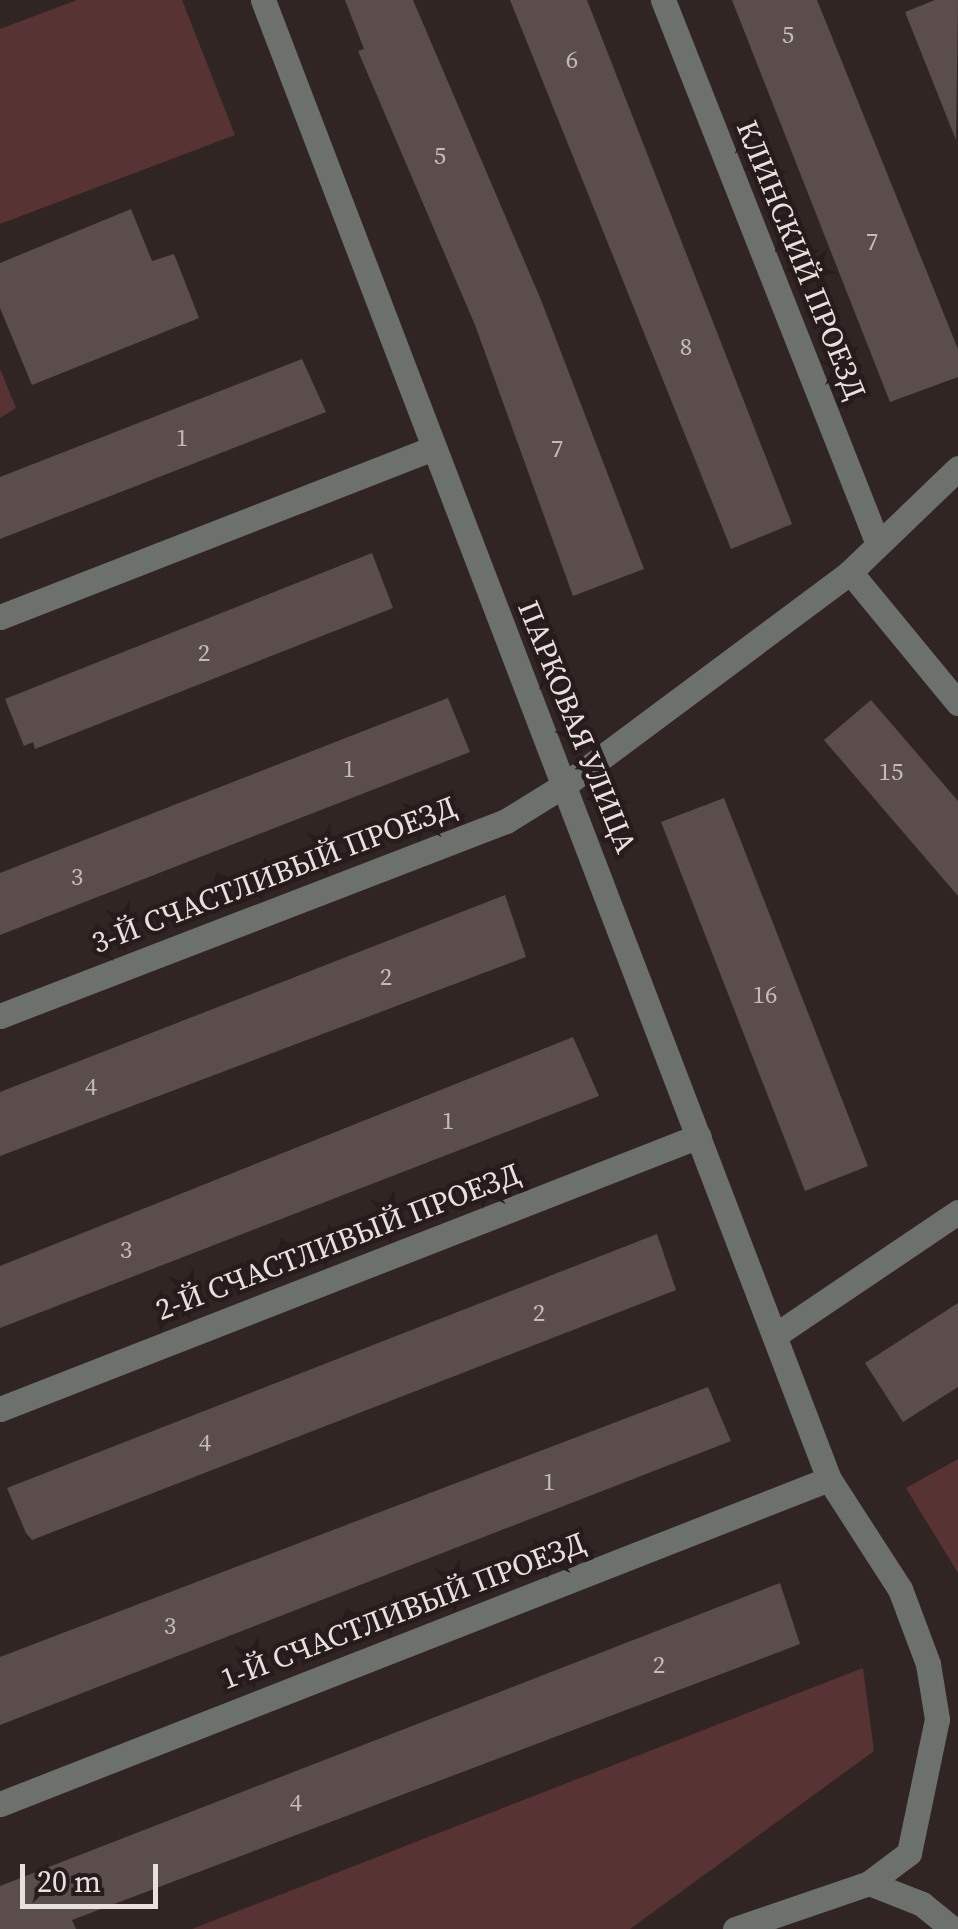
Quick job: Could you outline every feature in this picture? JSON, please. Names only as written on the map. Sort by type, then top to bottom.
[{"type":"street","name":"ПАРКОВАЯ УЛИЦА","points":[[262,0],[432,449],[566,784],[777,1334],[829,1478],[900,1589],[938,1697],[908,1853],[870,1883]]},
{"type":"street","name":"КЛИНСКИЙ ПРОЕЗД","points":[[663,0],[878,544]]},
{"type":"street","points":[[0,617],[432,449]]},
{"type":"street","name":"3-Й СЧАСТЛИВЫЙ ПРОЕЗД","points":[[0,1016],[506,820],[566,784],[850,572],[958,468]]},
{"type":"street","points":[[850,572],[958,703]]},
{"type":"street","name":"2-Й СЧАСТЛИВЫЙ ПРОЕЗД","points":[[0,1409],[700,1136]]},
{"type":"street","points":[[777,1334],[958,1212]]},
{"type":"street","name":"1-Й СЧАСТЛИВЫЙ ПРОЕЗД","points":[[0,1804],[829,1478]]},
{"type":"street","points":[[736,1929],[870,1883],[922,1904],[953,1929]]},
{"type":"shaded area","points":[[77,0],[182,0],[235,135],[0,224],[0,29]]},
{"type":"shaded area","points":[[0,369],[16,408],[0,418]]},
{"type":"shaded area","points":[[958,1459],[958,1573],[906,1488]]},
{"type":"shaded area","points":[[863,1668],[874,1751],[630,1929],[192,1929]]},
{"type":"building","points":[[345,0],[413,0],[541,300],[644,569],[573,596],[475,325],[358,51],[364,49]]},
{"type":"building","points":[[510,0],[587,0],[792,524],[731,549]]},
{"type":"building","points":[[732,0],[817,0],[958,349],[958,377],[890,402]]},
{"type":"building","points":[[935,0],[958,0],[956,140],[905,12]]},
{"type":"building","points":[[131,209],[152,261],[174,254],[199,318],[32,385],[0,308],[0,263]]},
{"type":"building","points":[[302,359],[326,412],[0,539],[0,477]]},
{"type":"building","points":[[372,553],[393,608],[35,749],[33,742],[24,746],[5,699]]},
{"type":"building","points":[[448,698],[470,752],[0,935],[0,873]]},
{"type":"building","points":[[871,700],[958,801],[958,896],[824,740]]},
{"type":"building","points":[[724,798],[868,1166],[805,1191],[661,822]]},
{"type":"building","points":[[505,895],[526,957],[0,1156],[0,1092]]},
{"type":"building","points":[[573,1037],[599,1096],[0,1328],[0,1266]]},
{"type":"building","points":[[657,1234],[676,1290],[32,1540],[26,1533],[7,1488]]},
{"type":"building","points":[[958,1303],[958,1387],[903,1422],[865,1363]]},
{"type":"building","points":[[708,1387],[731,1441],[0,1725],[0,1657]]},
{"type":"building","points":[[780,1583],[800,1644],[72,1920],[76,1929],[0,1929],[0,1886]]}]
